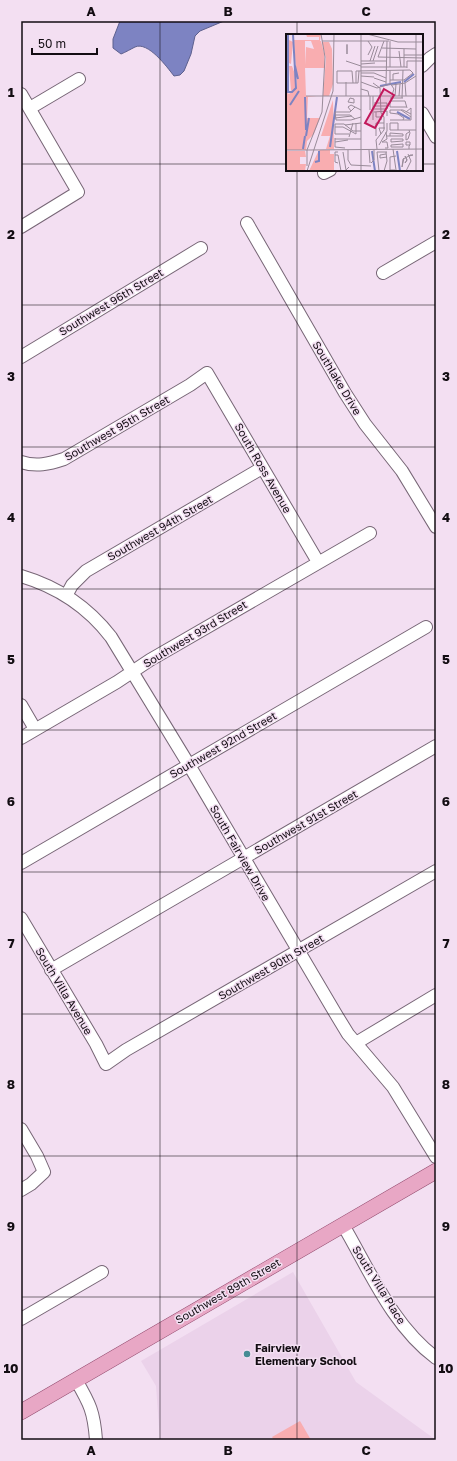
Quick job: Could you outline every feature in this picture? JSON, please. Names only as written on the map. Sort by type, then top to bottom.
[{"type":"main road","name":"Southwest 89th Street","points":[[21,1412],[436,1171]]},
{"type":"street","points":[[423,65],[436,54]]},
{"type":"street","points":[[30,108],[79,79]]},
{"type":"street","points":[[21,94],[78,192],[21,227]]},
{"type":"street","points":[[423,117],[436,137]]},
{"type":"street","name":"Southlake Drive","points":[[247,223],[345,393],[405,476],[436,527]]},
{"type":"street","points":[[383,273],[436,242]]},
{"type":"street","name":"Southwest 96th Street","points":[[21,357],[201,248]]},
{"type":"street","name":"Southwest 95th Street","points":[[21,462],[42,465],[64,459],[190,385],[207,373]]},
{"type":"street","name":"South Ross Avenue","points":[[207,373],[318,562]]},
{"type":"street","name":"Southwest 94th Street","points":[[66,596],[72,585],[86,571],[262,468]]},
{"type":"street","name":"Southwest 93rd Street","points":[[21,738],[117,682],[150,660],[370,533]]},
{"type":"street","name":"South Fairview Drive","points":[[21,576],[51,587],[87,610],[96,618],[111,637],[189,765],[348,1034],[393,1087],[436,1157]]},
{"type":"street","name":"Southwest 92nd Street","points":[[21,863],[426,627]]},
{"type":"street","points":[[21,705],[36,729]]},
{"type":"street","name":"Southwest 91st Street","points":[[51,970],[436,746]]},
{"type":"street","name":"Southwest 90th Street","points":[[106,1064],[126,1050],[436,871]]},
{"type":"street","name":"South Villa Avenue","points":[[21,918],[106,1064]]},
{"type":"street","points":[[356,1043],[436,995]]},
{"type":"street","points":[[21,1129],[37,1156],[44,1172],[31,1184],[21,1190]]},
{"type":"street","name":"South Villa Place","points":[[343,1225],[400,1322],[413,1338],[436,1358]]},
{"type":"street","points":[[21,1319],[102,1272]]},
{"type":"street","points":[[76,1380],[90,1406],[93,1416],[96,1440]]},
{"type":"shaded area","name":"Fairview Elementary School","points":[[293,1272],[356,1382],[436,1440],[160,1440],[156,1386],[141,1361]]},
{"type":"shaded area","points":[[300,1421],[311,1440],[274,1440],[272,1437]]},
{"type":"water","points":[[120,21],[224,21],[200,31],[195,36],[191,54],[184,71],[180,75],[174,76],[157,56],[146,48],[140,46],[135,47],[121,54],[113,48],[113,39]]},
{"type":"place","name":"Fairview Elementary School","points":[[247,1354]]}]
